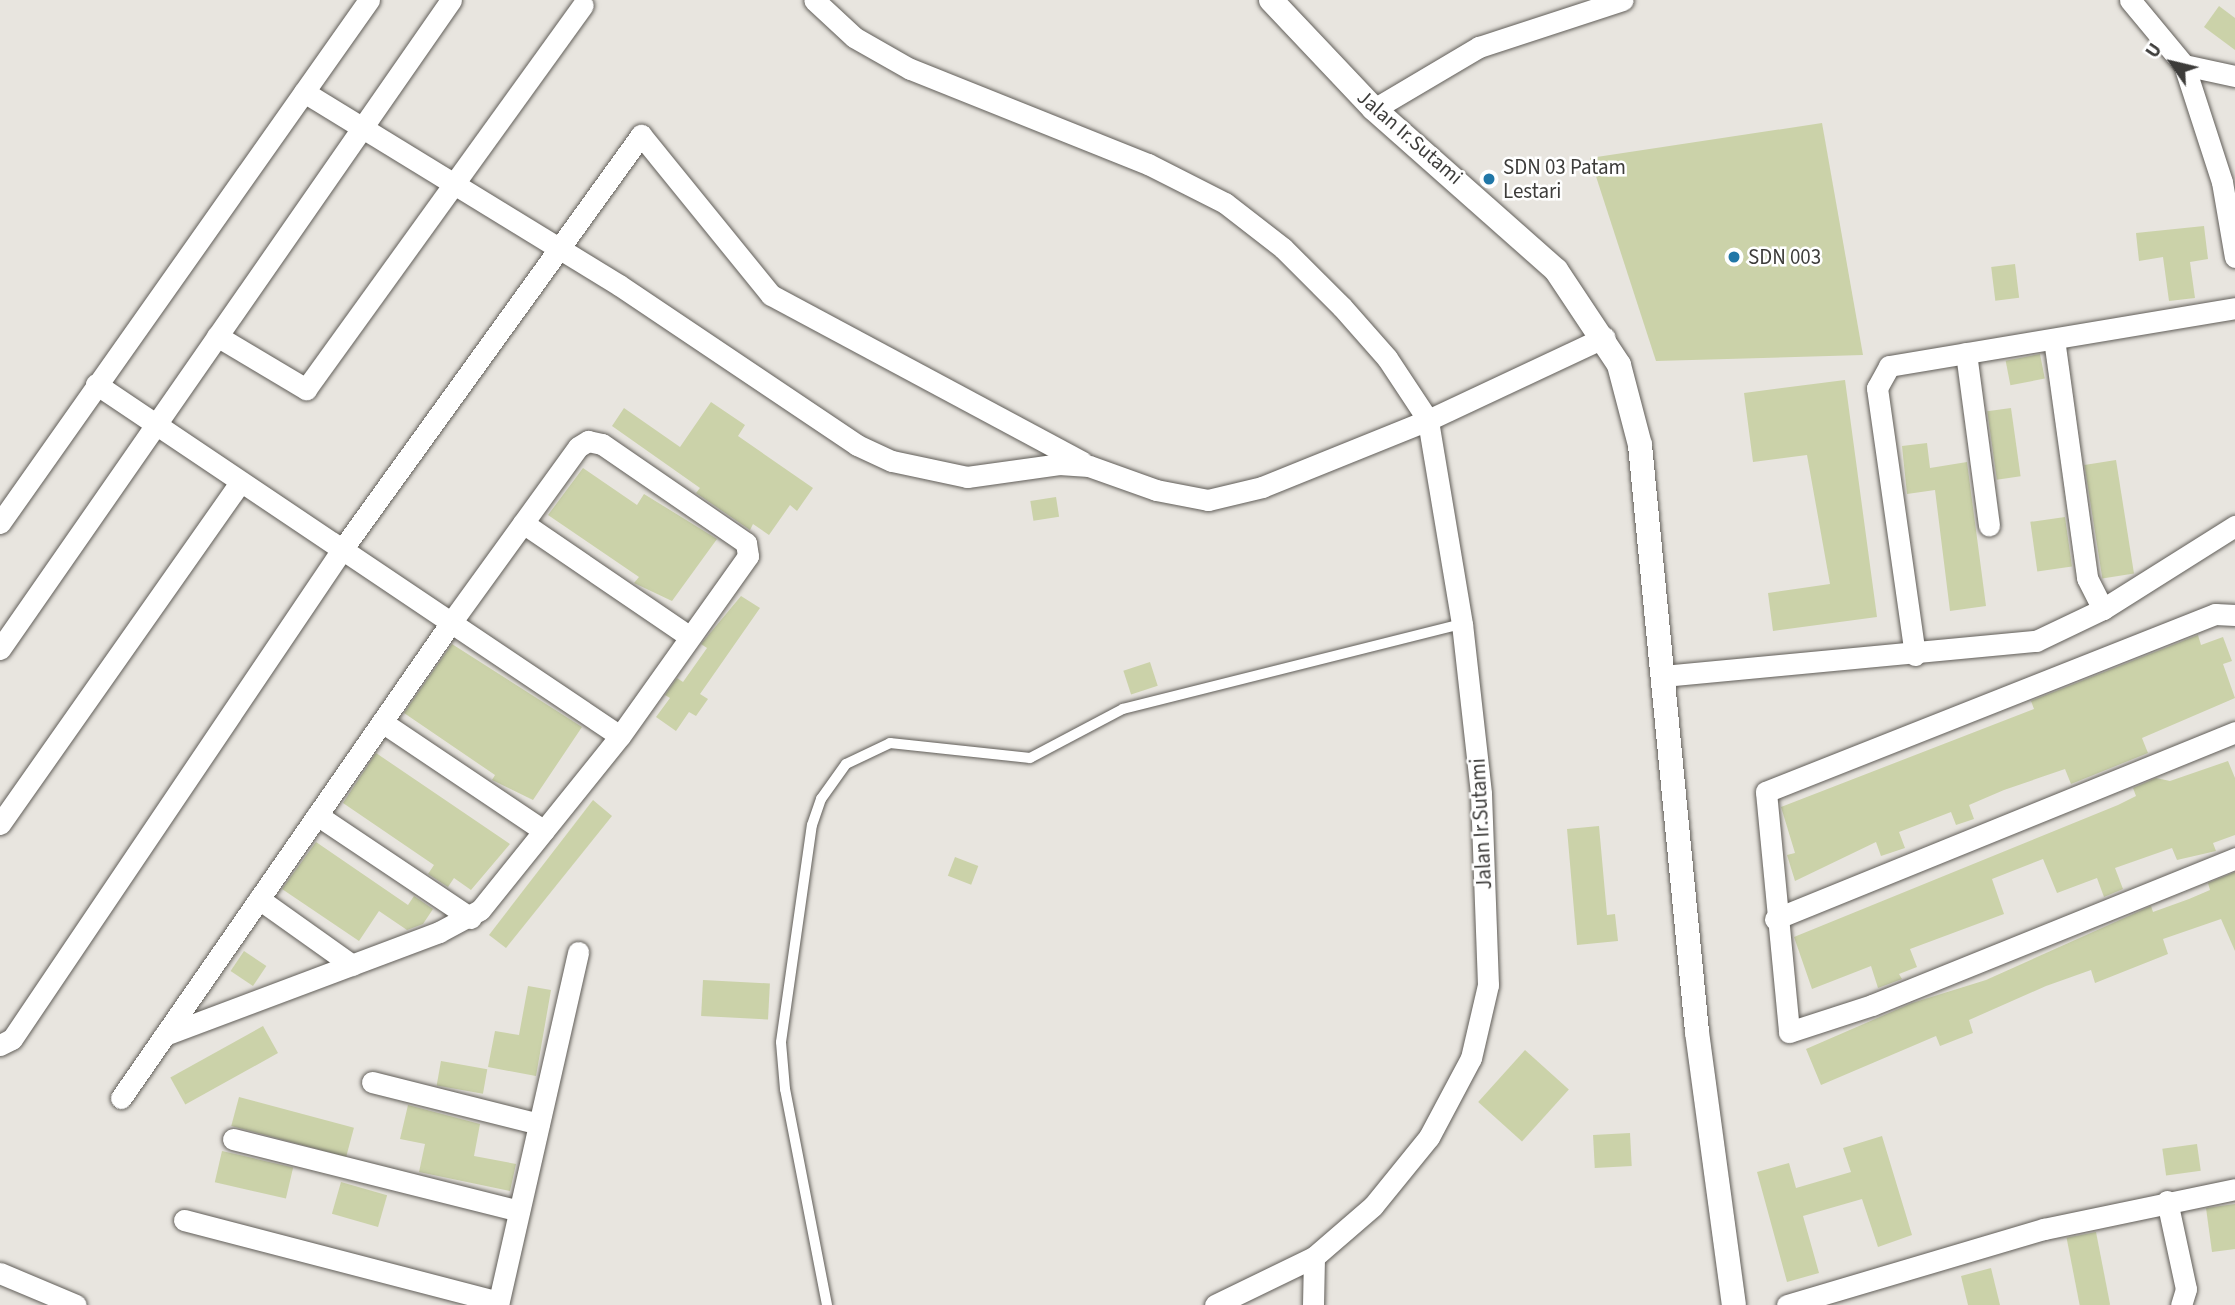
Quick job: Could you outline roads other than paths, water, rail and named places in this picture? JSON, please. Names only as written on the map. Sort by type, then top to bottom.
[{"type":"street","points":[[0,523],[369,0]]},
{"type":"street","points":[[0,649],[451,0]]},
{"type":"street","points":[[814,0],[854,37],[910,69],[1148,164],[1225,203],[1283,248],[1342,307],[1387,358],[1428,420]]},
{"type":"street","name":"Jalan Ir.Sutami","points":[[1271,0],[1374,109],[1523,235],[1605,337],[1631,401],[1640,445],[1697,1032],[1734,1305]]},
{"type":"street","points":[[1374,109],[1479,47],[1623,0]]},
{"type":"street","points":[[2130,0],[2184,65],[2228,181],[2235,257]]},
{"type":"street","points":[[217,336],[306,389],[456,185],[583,5]]},
{"type":"street","points":[[2184,65],[2235,76]]},
{"type":"street","points":[[304,92],[560,249],[858,445],[892,461],[967,477],[1059,464],[1089,466]]},
{"type":"street","points":[[0,1045],[12,1039],[341,551],[641,135],[771,295],[1089,466],[1156,490],[1208,500],[1262,487],[1428,420],[1605,337]]},
{"type":"street","points":[[1915,655],[1877,387],[1889,366],[2235,308]]},
{"type":"street","points":[[2054,339],[2087,579],[2103,609]]},
{"type":"street","points":[[1966,353],[1989,525]]},
{"type":"street","points":[[96,384],[620,736]]},
{"type":"street","name":"Jalan Ir.Sutami","points":[[1215,1305],[1314,1256],[1373,1206],[1429,1137],[1482,1027],[1488,985],[1481,793],[1462,624],[1428,420]]},
{"type":"street","points":[[121,1098],[165,1034],[259,900],[450,624],[578,447],[595,442],[746,543],[748,556],[620,736],[471,918],[165,1034]]},
{"type":"street","points":[[0,824],[240,483]]},
{"type":"street","points":[[523,523],[690,637]]},
{"type":"street","points":[[1662,676],[1915,655],[2036,641],[2103,609],[2235,526]]},
{"type":"street","points":[[2235,615],[2215,614],[1766,792],[1774,919],[1789,1032],[1872,1005],[2235,858]]},
{"type":"street","points":[[382,722],[544,831]]},
{"type":"street","points":[[1774,919],[2235,732]]},
{"type":"street","points":[[317,815],[471,918]]},
{"type":"street","points":[[259,900],[352,965]]},
{"type":"street","points":[[184,1220],[498,1303],[578,952]]},
{"type":"street","points":[[372,1082],[539,1124]]},
{"type":"street","points":[[233,1139],[519,1211]]},
{"type":"street","points":[[1787,1305],[2044,1228],[2235,1189]]},
{"type":"street","points":[[2167,1201],[2186,1289],[2180,1305]]},
{"type":"street","points":[[1313,1305],[1314,1256]]},
{"type":"street","points":[[0,1273],[76,1305]]},
{"type":"lane","points":[[827,1305],[785,1089],[781,1042],[812,825],[821,799],[846,765],[890,743],[1030,758],[1123,709],[1462,624]]},
{"type":"place","name":"SDN 03 Patam Lestari","points":[[1489,179]]},
{"type":"place","name":"SDN 003","points":[[1734,257]]}]
